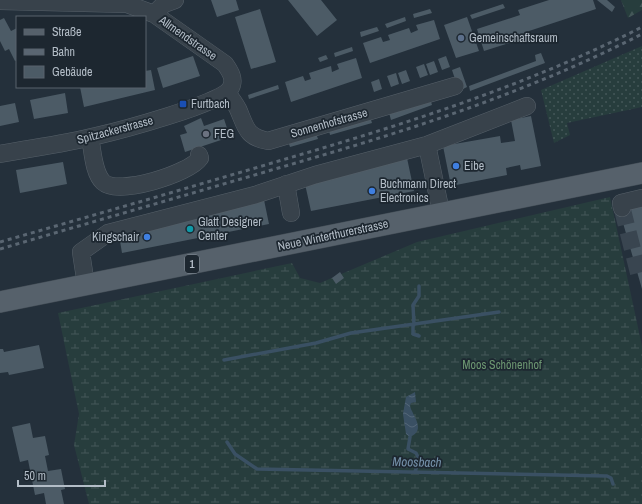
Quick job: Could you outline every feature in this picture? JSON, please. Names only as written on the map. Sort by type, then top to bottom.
[{"type":"main road","name":"Neue Winterthurerstrasse","points":[[0,302],[441,212],[552,192],[642,173]]},
{"type":"street","points":[[154,14],[164,4],[175,0]]},
{"type":"street","name":"Allmendstrasse","points":[[0,1],[127,2],[154,14],[225,64],[231,74],[232,82],[227,93]]},
{"type":"street","name":"Sonnenhofstrasse","points":[[227,93],[237,108],[246,129],[257,139],[268,140],[455,86]]},
{"type":"street","name":"Spitzackerstrasse","points":[[0,154],[90,138],[186,111],[227,93]]},
{"type":"street","points":[[86,285],[81,252],[108,233],[255,195],[315,174],[427,145],[527,106]]},
{"type":"street","points":[[90,138],[97,174],[103,182],[113,186],[167,178],[196,164],[200,158],[199,155]]},
{"type":"street","points":[[427,145],[441,212]]},
{"type":"street","points":[[286,184],[291,213]]},
{"type":"street","points":[[622,208],[621,203],[642,198]]},
{"type":"green space","points":[[621,0],[642,0],[642,10],[628,18]]},
{"type":"green space","points":[[642,46],[642,107],[567,123],[570,135],[554,143],[541,90]]},
{"type":"green space","name":"Moos Schönenhof","points":[[610,197],[642,346],[642,504],[89,504],[74,445],[79,414],[58,313],[292,263],[300,278],[320,283],[417,242]]},
{"type":"water","points":[[415,392],[416,402],[411,403],[410,406],[418,426],[415,434],[410,437],[406,434],[403,414],[406,397]]},
{"type":"building","points":[[211,0],[236,0],[239,10],[217,17]]},
{"type":"building","points":[[288,0],[321,0],[337,20],[317,36]]},
{"type":"building","points":[[549,0],[593,0],[596,9],[529,31],[531,36],[484,51],[477,29],[520,15],[518,10]]},
{"type":"building","points":[[597,0],[607,0],[615,7],[612,12]]},
{"type":"building","points":[[503,4],[505,8],[472,19],[470,15]]},
{"type":"building","points":[[260,9],[276,62],[251,69],[235,17]]},
{"type":"building","points":[[430,9],[432,13],[414,18],[413,14]]},
{"type":"building","points":[[405,17],[406,21],[387,28],[385,24]]},
{"type":"building","name":"Gemeinschaftsraum","points":[[467,17],[479,51],[456,58],[444,25]]},
{"type":"building","points":[[4,18],[11,31],[16,28],[15,61],[9,49],[5,51],[0,41],[0,20]]},
{"type":"building","points":[[434,20],[440,39],[370,63],[363,43],[381,37],[383,42],[390,40],[388,35],[409,28],[411,33],[418,30],[416,25]]},
{"type":"building","points":[[377,27],[379,31],[361,37],[360,32]]},
{"type":"building","points":[[352,47],[353,51],[335,57],[334,53]]},
{"type":"building","points":[[541,53],[545,63],[470,91],[469,86],[536,61],[535,55]]},
{"type":"building","points":[[326,55],[328,59],[320,62],[318,58]]},
{"type":"building","points":[[193,56],[200,76],[163,88],[157,68]]},
{"type":"building","points":[[446,56],[450,67],[442,70],[438,59]]},
{"type":"building","points":[[356,58],[362,78],[291,102],[285,82],[303,76],[305,81],[311,79],[309,73],[331,66],[332,72],[339,69],[337,64]]},
{"type":"building","points":[[434,61],[438,72],[430,75],[426,64]]},
{"type":"building","points":[[424,64],[428,75],[420,78],[416,67]]},
{"type":"building","points":[[460,67],[467,87],[459,91],[452,70]]},
{"type":"building","points":[[151,70],[155,90],[84,107],[80,88],[146,88],[146,71]]},
{"type":"building","points":[[406,70],[410,81],[402,84],[398,73]]},
{"type":"building","points":[[396,73],[399,84],[391,87],[387,76]]},
{"type":"building","points":[[379,79],[382,89],[374,92],[371,82]]},
{"type":"building","points":[[278,85],[279,89],[249,99],[248,95]]},
{"type":"building","points":[[65,93],[68,113],[34,119],[30,100]]},
{"type":"building","points":[[429,95],[432,105],[391,120],[388,109]]},
{"type":"building","points":[[15,103],[19,122],[0,126],[0,106]]},
{"type":"building","points":[[369,113],[372,123],[330,135],[328,126]]},
{"type":"building","points":[[531,116],[541,166],[521,170],[520,165],[506,168],[507,175],[451,186],[443,146],[500,136],[501,143],[515,141],[511,120]]},
{"type":"building","name":"FEG","points":[[201,118],[204,126],[224,119],[230,137],[185,152],[180,135],[187,133],[184,126]]},
{"type":"building","points":[[315,130],[318,139],[290,147],[287,138]]},
{"type":"building","points":[[407,158],[414,191],[311,211],[305,184]]},
{"type":"building","points":[[63,162],[67,184],[20,193],[16,170]]},
{"type":"building","name":"Glatt Designer Center","points":[[263,195],[269,224],[122,253],[119,235]]},
{"type":"building","points":[[642,204],[642,289],[619,209]]},
{"type":"building","points":[[340,272],[344,278],[336,284],[332,278]]},
{"type":"building","points":[[39,345],[44,368],[9,375],[8,372],[0,373],[0,349],[3,349],[4,352]]},
{"type":"building","points":[[30,423],[33,438],[45,436],[49,455],[45,456],[48,471],[61,469],[65,489],[61,490],[64,504],[46,504],[44,493],[35,495],[28,460],[20,462],[12,427]]},
{"type":"waterway","points":[[414,325],[413,305],[419,296],[419,286]]},
{"type":"waterway","points":[[224,360],[316,343],[351,333],[499,312]]},
{"type":"waterway","points":[[413,325],[413,334],[419,336]]},
{"type":"waterway","points":[[410,437],[408,449],[416,453],[419,459],[415,472]]},
{"type":"waterway","name":"Moosbach","points":[[227,442],[235,454],[257,469],[607,476],[611,478],[613,484]]},
{"type":"tunnel","points":[[622,208],[639,275],[642,274]]},
{"type":"railway","points":[[0,242],[320,149],[414,120],[507,87],[597,49],[642,27]]},
{"type":"railway","points":[[0,249],[416,126],[508,94],[598,56],[642,34]]},
{"type":"place","name":"Gemeinschaftsraum","points":[[461,38]]},
{"type":"place","name":"Furtbach","points":[[183,104]]},
{"type":"place","name":"FEG","points":[[206,134]]},
{"type":"place","name":"Eibe","points":[[456,166]]},
{"type":"place","name":"Buchmann Direct Electronics","points":[[372,191]]},
{"type":"place","name":"Glatt Designer Center","points":[[190,229]]},
{"type":"place","name":"Kingschair","points":[[147,237]]}]
